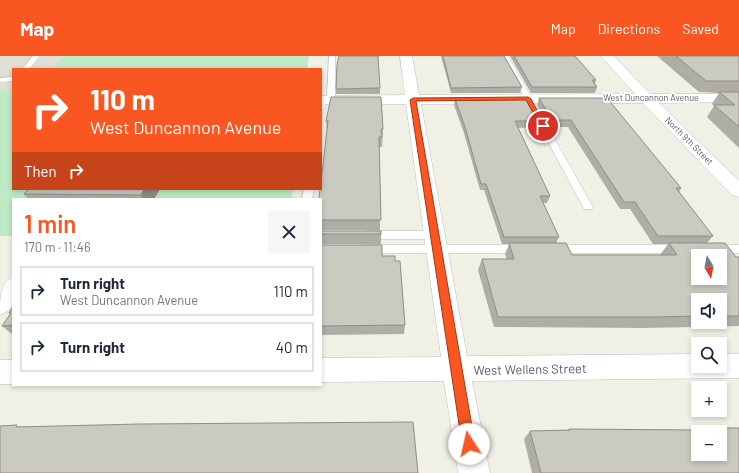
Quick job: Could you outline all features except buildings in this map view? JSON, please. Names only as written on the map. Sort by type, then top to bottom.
[{"type":"street","points":[[406,56],[474,473]]},
{"type":"street","name":"North 9th Street","points":[[607,56],[646,98],[739,191]]},
{"type":"street","name":"West Duncannon Avenue","points":[[325,103],[413,100],[739,98]]},
{"type":"street","points":[[0,306],[12,288]]},
{"type":"street","name":"West Wellens Street","points":[[322,370],[456,370],[739,366]]},
{"type":"street","points":[[0,372],[12,372]]},
{"type":"lane","points":[[26,68],[37,56]]},
{"type":"lane","points":[[325,103],[332,56]]},
{"type":"lane","points":[[505,56],[588,207]]},
{"type":"lane","points":[[0,80],[12,79]]},
{"type":"lane","points":[[351,235],[536,249],[739,249]]},
{"type":"lane","points":[[352,249],[436,242]]},
{"type":"shaded area","points":[[0,56],[64,56],[52,68],[12,68],[12,89],[0,89]]},
{"type":"green space","points":[[64,56],[309,56],[307,68],[52,68]]},
{"type":"green space","points":[[0,89],[12,89],[12,190],[293,190],[292,198],[12,198],[12,236],[0,236]]},
{"type":"route","points":[[469,444],[413,100],[528,99],[543,126]]}]
